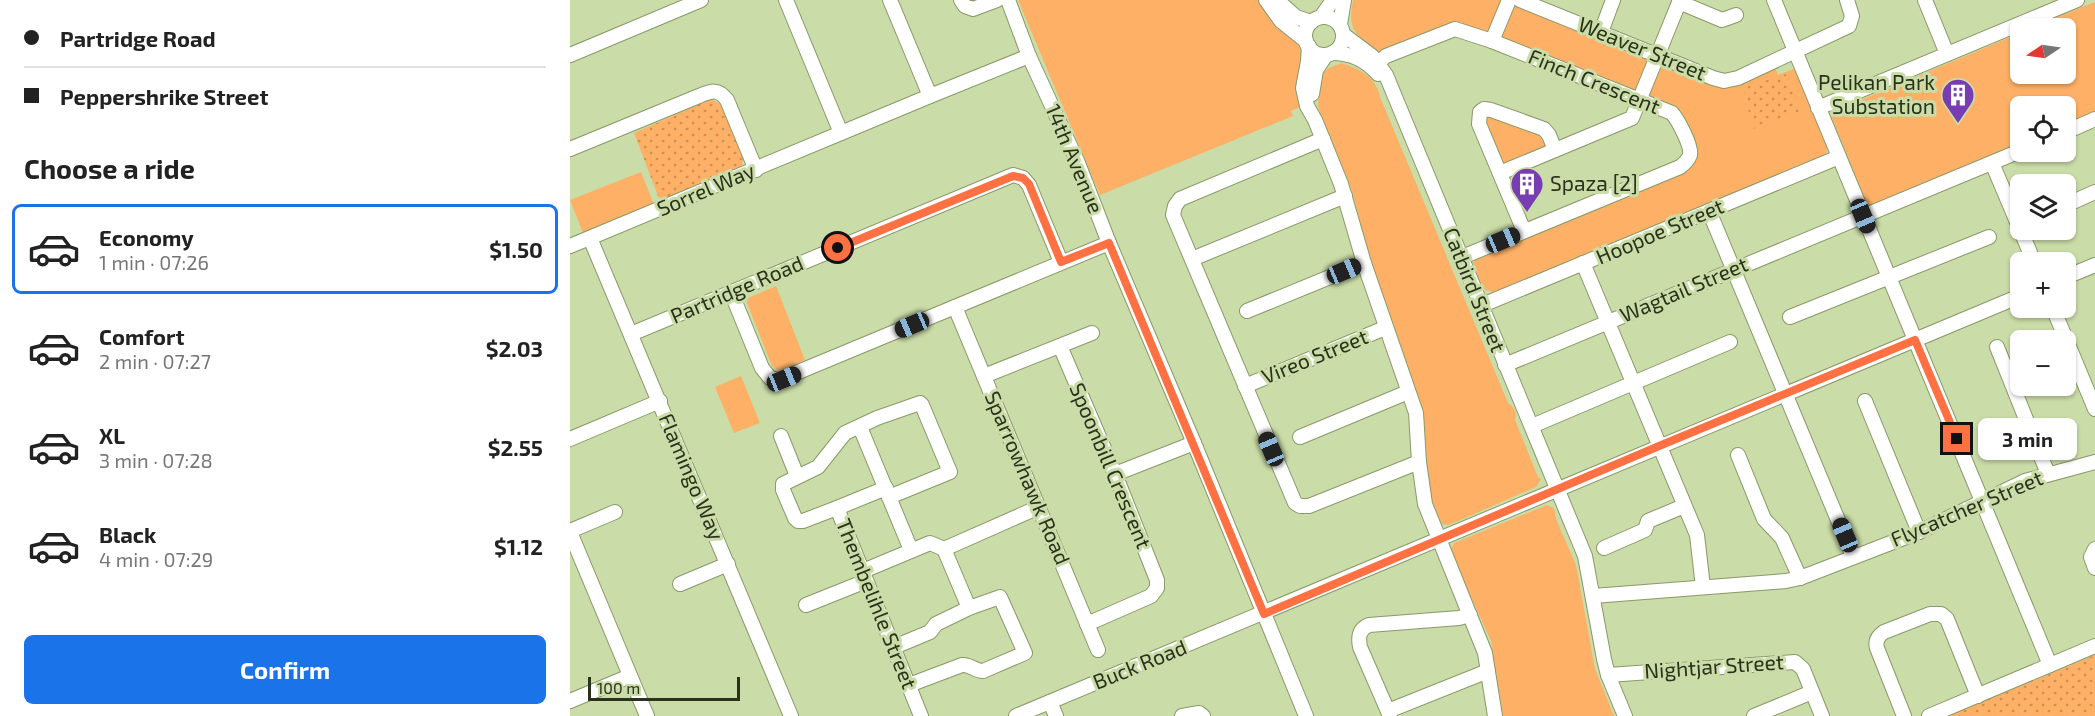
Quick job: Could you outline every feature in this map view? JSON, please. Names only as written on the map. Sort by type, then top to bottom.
[{"type":"street","points":[[570,55],[701,0]]},
{"type":"street","points":[[786,0],[841,133]]},
{"type":"street","points":[[890,0],[930,96]]},
{"type":"street","points":[[962,0],[965,6],[973,9],[997,0]]},
{"type":"street","name":"14th Avenue","points":[[1008,0],[1029,56],[1078,163],[1109,243],[1306,716]]},
{"type":"street","points":[[1266,0],[1281,21],[1316,53],[1329,54]]},
{"type":"street","points":[[1277,0],[1296,17],[1331,18],[1342,29]]},
{"type":"street","points":[[1333,0],[1306,31],[1308,61],[1303,88],[1306,106],[1315,120],[1345,196],[1364,263],[1408,392],[1417,422],[1419,462],[1425,504],[1485,653],[1495,716]]},
{"type":"street","points":[[1315,120],[1312,95],[1314,78],[1316,70],[1329,54],[1342,44],[1344,0]]},
{"type":"street","points":[[1492,41],[1509,0]]},
{"type":"street","name":"Weaver Street","points":[[1520,0],[1724,81],[1756,70],[1849,26],[1852,16],[1847,0]]},
{"type":"street","points":[[1601,32],[1612,0]]},
{"type":"street","points":[[1774,0],[2050,665]]},
{"type":"street","points":[[1925,0],[1947,54]]},
{"type":"street","points":[[1500,173],[1632,118],[1679,1],[1722,20],[1736,15]]},
{"type":"street","points":[[1818,108],[2070,1]]},
{"type":"street","name":"Catbird Street","points":[[1342,29],[1366,51],[1392,89],[1460,258],[1532,426],[1585,556],[1608,675],[1625,716]]},
{"type":"street","name":"Finch Crescent","points":[[1376,65],[1386,56],[1455,29],[1492,41],[1672,113],[1677,119],[1690,150],[1690,156],[1680,167],[1460,258]]},
{"type":"street","name":"Catbird Street","points":[[1329,54],[1346,53],[1376,65]]},
{"type":"street","name":"Sorrel Way","points":[[570,246],[1029,56]]},
{"type":"street","points":[[570,150],[699,96],[717,91],[722,93],[727,100],[756,170]]},
{"type":"street","points":[[1524,231],[1479,123],[1479,114],[1484,109],[1491,110],[1544,129],[1556,150]]},
{"type":"street","points":[[2076,128],[2095,119]]},
{"type":"street","points":[[1323,139],[1177,202],[1173,215],[1291,498],[1300,506],[1309,506],[1419,462]]},
{"type":"street","name":"Wagtail Street","points":[[1505,364],[2010,155]]},
{"type":"street","name":"Hoopoe Street","points":[[1480,306],[1839,157]]},
{"type":"street","points":[[1992,163],[2030,252]]},
{"type":"street","name":"Partridge Road","points":[[631,334],[1013,176],[1023,178],[1029,184],[1061,262]]},
{"type":"street","points":[[2076,201],[2095,192]]},
{"type":"street","points":[[1192,259],[1345,196]]},
{"type":"street","points":[[1709,211],[1853,556]]},
{"type":"street","points":[[1790,317],[1989,237]]},
{"type":"street","name":"Flamingo Way","points":[[590,238],[791,716]]},
{"type":"street","points":[[731,292],[762,368],[770,378],[778,380],[1109,243]]},
{"type":"street","points":[[1247,311],[1364,263]]},
{"type":"street","points":[[1583,263],[1697,535],[1703,587]]},
{"type":"street","points":[[2076,273],[2095,265]]},
{"type":"street","name":"Buck Road","points":[[1016,716],[1034,713],[1050,702],[2010,300]]},
{"type":"street","name":"Sparrowhawk Road","points":[[955,307],[1098,650]]},
{"type":"street","points":[[2056,318],[2095,409]]},
{"type":"street","name":"Vireo Street","points":[[1245,386],[1385,328]]},
{"type":"street","points":[[984,376],[1092,333]]},
{"type":"street","points":[[1532,426],[1730,342]]},
{"type":"street","name":"Spoonbill Crescent","points":[[1060,346],[1116,474],[1157,580],[1155,593],[1146,599],[1087,624]]},
{"type":"street","points":[[1997,347],[2048,474]]},
{"type":"street","points":[[1300,437],[1408,392]]},
{"type":"street","points":[[570,439],[660,401]]},
{"type":"street","points":[[1865,401],[1919,532]]},
{"type":"street","name":"Thembelihle Street","points":[[860,426],[917,403],[921,404],[950,472],[837,508],[921,716]]},
{"type":"street","points":[[837,508],[798,521],[783,490],[783,484],[818,467],[842,435],[860,426],[911,550]]},
{"type":"street","points":[[781,436],[797,476]]},
{"type":"street","points":[[1116,474],[1194,443]]},
{"type":"street","points":[[1738,455],[1764,519],[1782,538],[1800,578]]},
{"type":"street","name":"Flycatcher Street","points":[[1593,596],[1800,578],[1919,532],[2008,488],[2048,474],[2095,462]]},
{"type":"street","points":[[1604,548],[1645,530],[1648,522],[1684,506]]},
{"type":"street","points":[[944,549],[1039,507]]},
{"type":"street","points":[[615,512],[570,531],[646,716]]},
{"type":"street","points":[[806,605],[911,550],[930,543],[944,549],[969,608]]},
{"type":"street","points":[[2095,549],[2091,557],[2095,568]]},
{"type":"street","points":[[680,584],[728,564]]},
{"type":"street","points":[[894,647],[930,632],[936,624],[969,608],[1000,597],[1025,653],[980,671],[967,664],[962,664],[909,685]]},
{"type":"street","points":[[1904,716],[1876,642],[1881,634],[1930,614],[1941,614],[1947,619],[1978,696]]},
{"type":"street","points":[[1470,615],[1459,618],[1374,625],[1362,630],[1359,637],[1360,647],[1389,713],[1488,671]]},
{"type":"street","points":[[1929,716],[2095,646]]},
{"type":"street","name":"Nightjar Street","points":[[1608,675],[1795,662],[1803,669],[1822,716]]},
{"type":"street","points":[[570,701],[630,676]]},
{"type":"street","points":[[1754,716],[1812,692]]},
{"type":"street","points":[[1050,702],[1056,716]]},
{"type":"street","points":[[1182,716],[1198,713],[1203,716]]},
{"type":"shaded area","points":[[1018,0],[1258,0],[1267,14],[1290,35],[1301,51],[1297,79],[1300,107],[1291,111],[1293,116],[1100,195]]},
{"type":"shaded area","points":[[1353,0],[1500,0],[1501,2],[1488,32],[1482,33],[1456,22],[1380,53],[1355,31],[1351,19]]},
{"type":"shaded area","points":[[2095,2],[2095,113],[2076,121],[2076,96],[2010,96],[2010,148],[1868,207],[1830,113],[2010,37],[2010,84],[2076,84],[2076,18],[2056,18]]},
{"type":"shaded area","points":[[1516,5],[1651,60],[1636,93],[1498,39],[1511,9]]},
{"type":"shaded area","points":[[1341,63],[1366,75],[1378,90],[1508,403],[1515,410],[1515,420],[1538,477],[1541,479],[1536,487],[1449,525],[1442,524],[1430,496],[1422,411],[1367,249],[1352,191],[1318,106],[1321,75],[1329,68]]},
{"type":"shaded area","points":[[1663,64],[1724,87],[1775,67],[1778,75],[1796,68],[1828,147],[1825,157],[1496,293],[1483,289],[1472,265],[1475,260],[1688,171],[1696,160],[1697,150],[1681,111],[1648,97]]},
{"type":"shaded area","points":[[1786,74],[1800,111],[1753,129],[1743,88]]},
{"type":"shaded area","points":[[711,99],[721,105],[743,156],[742,167],[660,201],[634,133]]},
{"type":"shaded area","points":[[1485,115],[1543,135],[1548,141],[1546,149],[1504,164],[1483,118]]},
{"type":"shaded area","points":[[641,172],[654,205],[583,233],[570,200]]},
{"type":"shaded area","points":[[776,286],[805,360],[780,371],[772,366],[747,303],[748,298]]},
{"type":"shaded area","points":[[741,376],[760,423],[734,433],[715,387]]},
{"type":"shaded area","points":[[1547,505],[1554,508],[1556,519],[1576,565],[1595,669],[1614,716],[1503,716],[1491,641],[1450,551],[1454,543]]},
{"type":"shaded area","points":[[2095,655],[2095,716],[1948,716]]},
{"type":"place","name":"Pelikan Park Substation","points":[[1958,124]]},
{"type":"place","name":"Spaza [2]","points":[[1527,213]]},
{"type":"route","points":[[838,248],[1013,176],[1023,178],[1029,184],[1061,262],[1109,243],[1264,614],[1915,340],[1957,439]]}]
